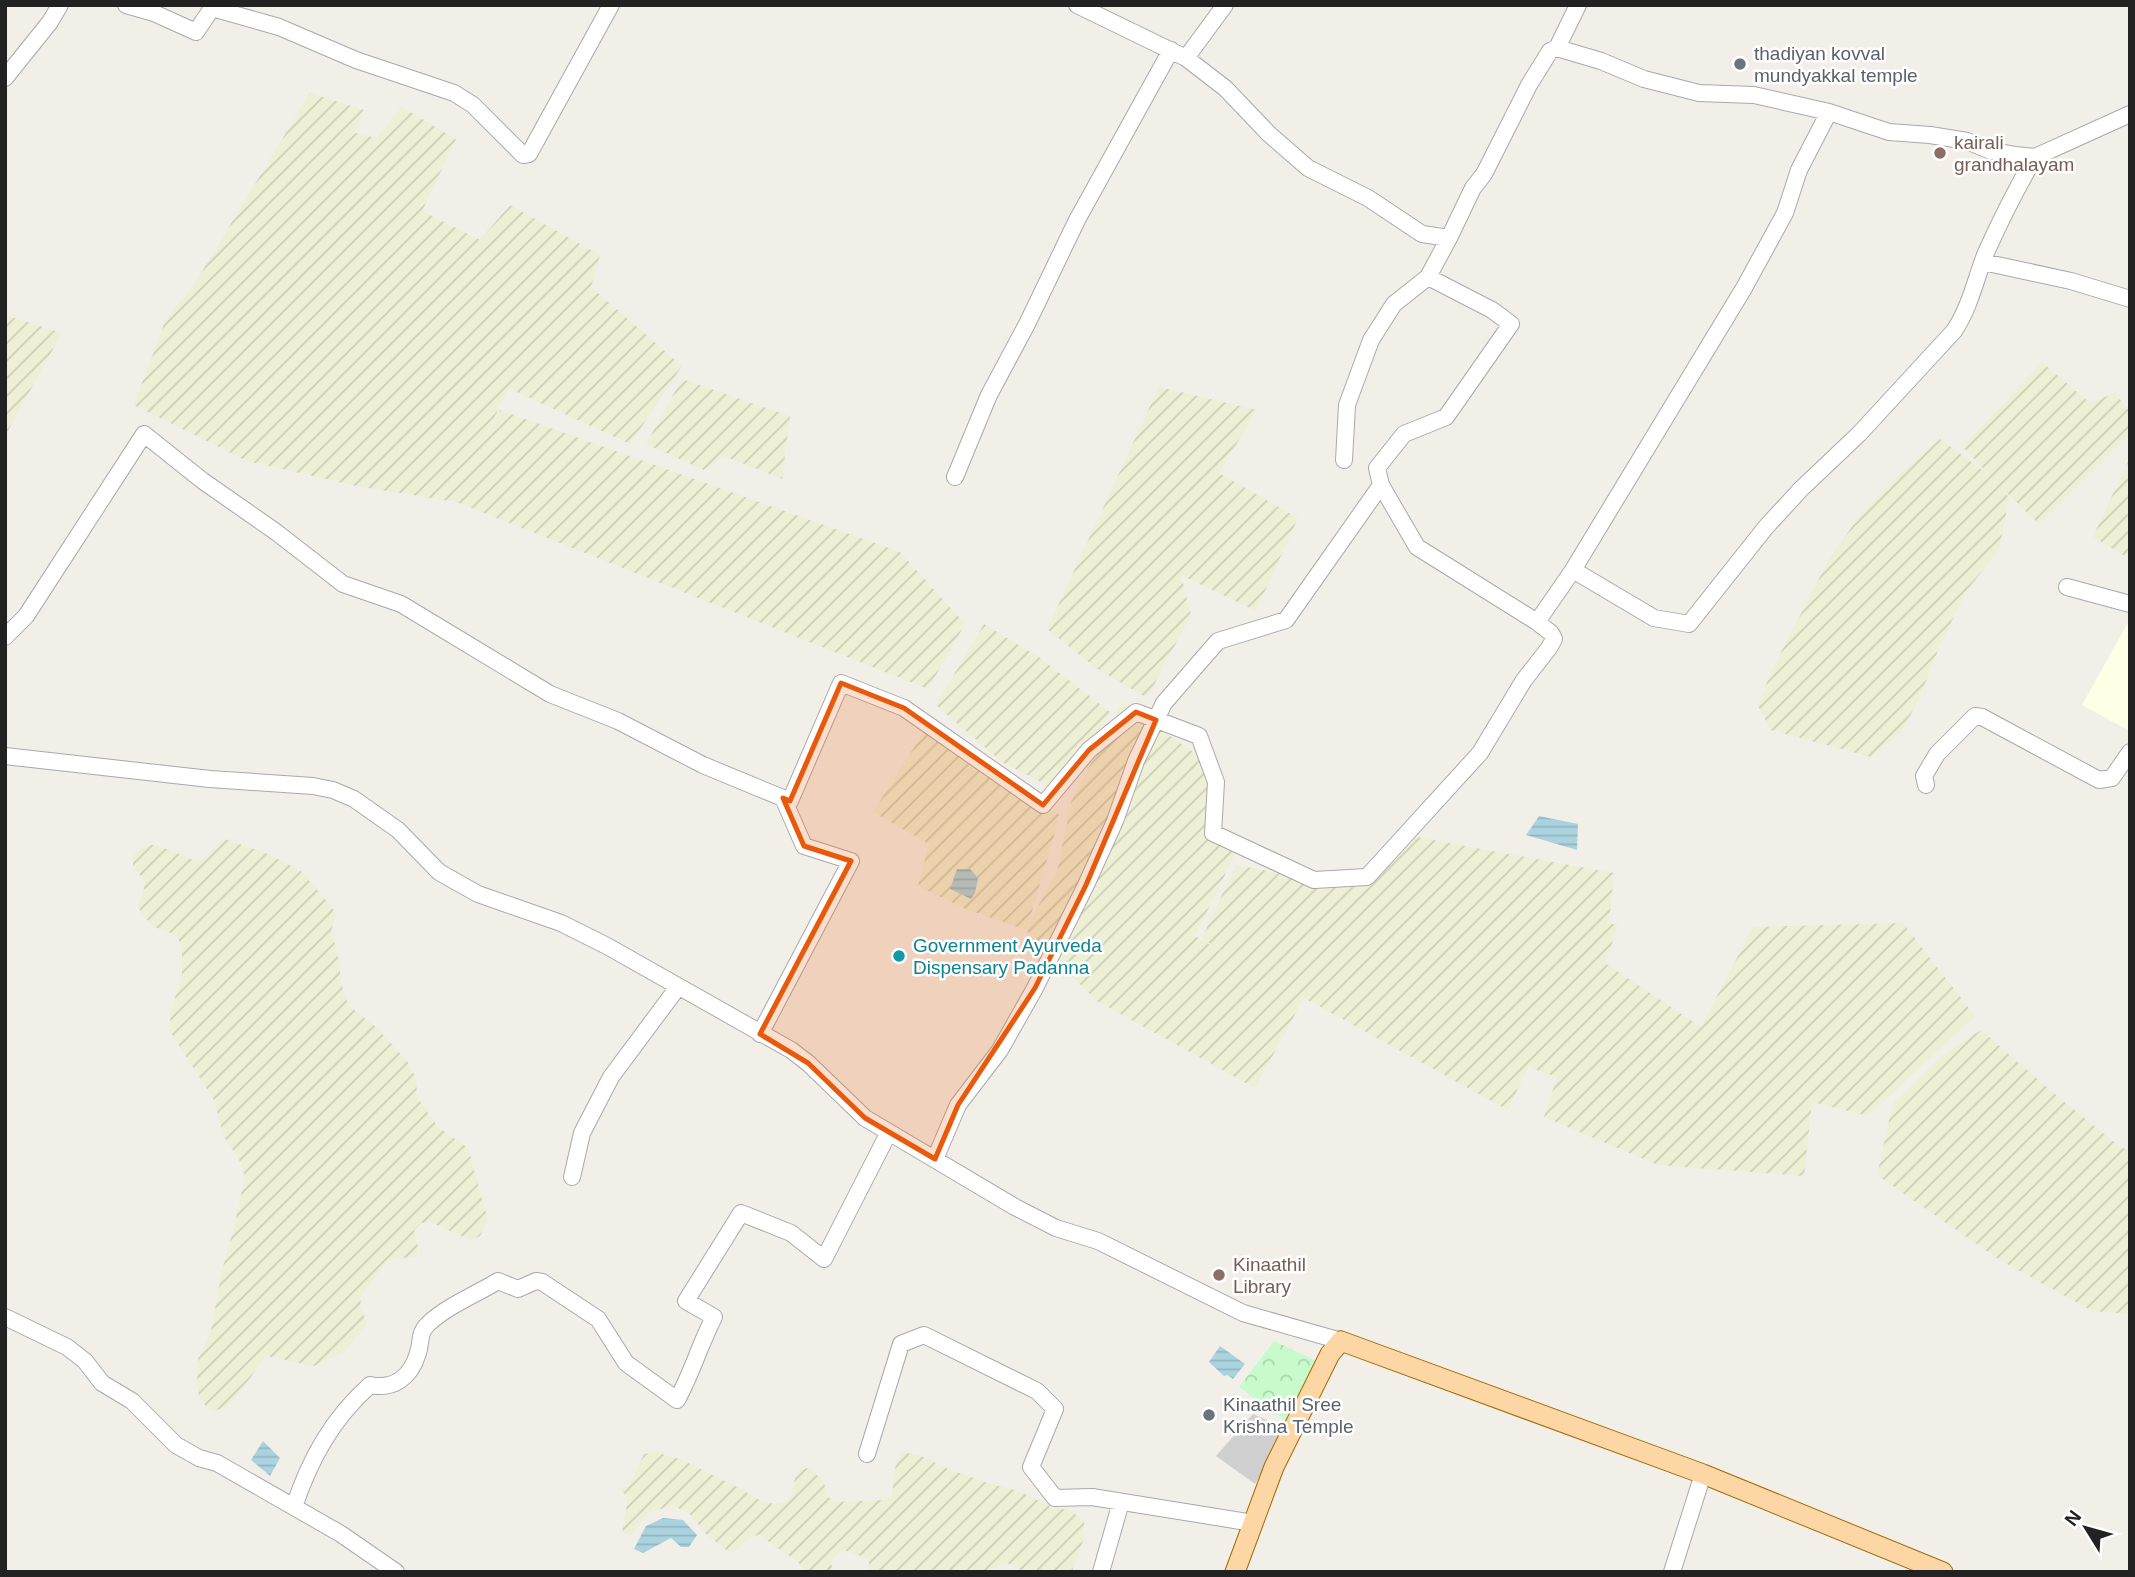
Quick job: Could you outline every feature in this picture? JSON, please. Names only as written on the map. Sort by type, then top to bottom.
[{"type":"main road","points":[[1235,1572],[1274,1467],[1331,1354],[1341,1341],[1703,1474],[1943,1572]]},
{"type":"street","points":[[5,78],[50,22],[60,5]]},
{"type":"street","points":[[126,5],[154,13],[197,32],[212,8],[279,27],[356,60],[454,93],[473,105],[523,155],[529,154],[611,5]]},
{"type":"street","points":[[1077,5],[1178,54],[1225,88],[1269,134],[1308,168],[1368,198],[1422,233],[1449,239]]},
{"type":"street","points":[[955,477],[989,395],[1089,197],[1178,54],[1225,5]]},
{"type":"street","points":[[1557,48],[1578,5]]},
{"type":"street","points":[[1344,460],[1347,405],[1371,340],[1394,304],[1428,277],[1473,188],[1484,174],[1529,85],[1550,51],[1557,48],[1601,61],[1644,79],[1699,93],[1754,95],[1829,112],[1889,132],[1967,141],[1991,151],[2035,156],[2130,114]]},
{"type":"street","points":[[1537,622],[1573,570],[1744,288],[1785,213],[1798,170],[1829,112]]},
{"type":"street","points":[[1573,570],[1654,618],[1689,624],[1766,527],[1801,489],[1859,434],[1954,331],[1964,317],[1983,262],[2009,201],[2035,156]]},
{"type":"street","points":[[1983,262],[2071,281],[2130,299]]},
{"type":"street","points":[[5,637],[26,616],[144,435],[343,584],[401,604],[550,694],[618,721],[703,765],[790,801],[842,683],[904,708],[1042,805],[1089,750],[1136,712],[1199,736],[1216,782],[1213,833],[1314,880],[1367,877],[1480,753],[1524,680],[1554,639],[1551,633],[1537,622],[1417,547],[1381,485],[1377,468],[1404,434],[1446,418],[1511,324],[1492,310],[1428,277]]},
{"type":"street","points":[[935,1159],[958,1105],[1000,1050],[1035,988],[1091,875],[1115,821],[1136,761],[1164,703],[1217,641],[1286,620],[1381,485]]},
{"type":"street","points":[[2067,587],[2130,604]]},
{"type":"street","points":[[1926,785],[1924,776],[1937,754],[1975,716],[2099,780],[2112,778],[2130,752]]},
{"type":"street","points":[[5,756],[264,785],[313,786],[333,790],[354,799],[398,830],[439,872],[478,894],[561,923],[607,946],[791,1050],[865,1118],[1015,1207],[1056,1228],[1098,1241],[1243,1313],[1341,1341]]},
{"type":"street","points":[[760,1034],[851,861],[804,846],[783,798]]},
{"type":"street","points":[[572,1177],[582,1133],[611,1077],[678,987]]},
{"type":"street","points":[[294,1507],[320,1444],[350,1403],[370,1385],[390,1387],[401,1380],[419,1352],[420,1334],[429,1323],[498,1281],[518,1289],[536,1281],[542,1282],[598,1319],[626,1363],[677,1400],[691,1374],[704,1336],[714,1317],[687,1301],[741,1213],[791,1233],[824,1259],[889,1132]]},
{"type":"street","points":[[5,1317],[67,1347],[85,1361],[102,1383],[132,1401],[176,1445],[200,1458],[217,1463],[341,1534],[396,1572]]},
{"type":"street","points":[[867,1454],[901,1344],[924,1335],[1037,1391],[1055,1409],[1031,1467],[1055,1498],[1093,1497],[1253,1524]]},
{"type":"street","points":[[1672,1572],[1703,1474]]},
{"type":"street","points":[[1101,1572],[1121,1502]]},
{"type":"highlighted area","points":[[841,683],[904,708],[1043,805],[1089,750],[1136,712],[1156,720],[1086,885],[1035,988],[958,1105],[935,1159],[865,1118],[808,1063],[760,1034],[851,861],[804,846],[783,798],[790,801]]},
{"type":"shaded area","points":[[310,93],[364,110],[355,133],[376,138],[402,107],[456,139],[422,211],[480,240],[510,205],[600,255],[591,287],[682,366],[630,444],[508,388],[482,445],[500,410],[900,552],[965,624],[928,689],[456,502],[356,486],[247,461],[134,405],[165,321],[200,275]]},
{"type":"shaded area","points":[[5,315],[62,333],[5,436]]},
{"type":"shaded area","points":[[2042,362],[2090,403],[2115,393],[2130,412],[2130,433],[2039,524],[2002,488],[2009,498],[1999,551],[1967,590],[1902,731],[1871,757],[1771,730],[1758,706],[1771,672],[1828,561],[1858,518],[1892,481],[1940,439],[1989,475],[1963,447]]},
{"type":"shaded area","points":[[682,379],[790,416],[782,479],[724,456],[704,470],[646,444]]},
{"type":"shaded area","points":[[1159,387],[1257,410],[1219,473],[1298,518],[1256,611],[1181,575],[1191,615],[1147,698],[1096,668],[1047,629]]},
{"type":"shaded area","points":[[2130,457],[2130,559],[2093,537]]},
{"type":"shaded area","points":[[2130,619],[2130,731],[2082,705]]},
{"type":"shaded area","points":[[984,624],[1039,657],[1110,712],[1064,794],[1002,762],[936,705]]},
{"type":"shaded area","points":[[1122,702],[1217,769],[1213,833],[1236,852],[1195,936],[1229,956],[1202,938],[1236,865],[1354,887],[1416,837],[1614,873],[1609,922],[1618,926],[1605,963],[1701,1027],[1753,927],[1903,923],[1975,1016],[1868,1116],[1812,1102],[1804,1176],[1658,1165],[1544,1117],[1557,1077],[1528,1067],[1508,1110],[1304,998],[1255,1088],[1097,1001],[1026,930],[966,909],[918,886],[929,844],[873,812],[927,727],[1011,786],[1060,815],[1028,925],[1057,871],[1071,802]]},
{"type":"shaded area","points":[[225,839],[268,854],[301,871],[331,906],[336,914],[331,932],[348,1005],[376,1027],[407,1061],[416,1078],[417,1097],[438,1127],[468,1148],[488,1220],[480,1236],[471,1240],[430,1222],[421,1223],[414,1230],[417,1256],[389,1260],[377,1274],[361,1298],[360,1306],[367,1323],[344,1352],[314,1366],[266,1356],[234,1400],[228,1406],[211,1412],[199,1398],[198,1359],[211,1332],[221,1274],[245,1177],[239,1159],[224,1137],[214,1100],[169,1030],[171,1012],[182,974],[182,947],[171,933],[154,927],[142,914],[138,906],[144,880],[133,866],[133,856],[139,849],[157,845],[196,861],[205,858]]},
{"type":"shaded area","points":[[1981,1030],[2050,1090],[2119,1146],[2130,1151],[2130,1314],[2092,1311],[1998,1259],[1877,1175],[1893,1103],[1948,1051]]},
{"type":"shaded area","points":[[1253,1414],[1285,1428],[1272,1457],[1255,1484],[1216,1456]]},
{"type":"shaded area","points":[[654,1452],[680,1459],[763,1502],[774,1504],[785,1502],[792,1496],[799,1470],[808,1468],[823,1480],[828,1497],[836,1502],[884,1500],[892,1496],[895,1468],[902,1452],[921,1456],[990,1484],[1019,1491],[1052,1507],[1070,1510],[1084,1521],[1084,1538],[1072,1572],[1025,1572],[1007,1563],[981,1572],[869,1572],[869,1559],[844,1550],[831,1562],[833,1572],[807,1572],[797,1561],[759,1535],[751,1537],[738,1549],[729,1552],[707,1535],[689,1513],[673,1506],[648,1512],[631,1535],[622,1533],[627,1505],[626,1496],[620,1489],[629,1485],[644,1454]]},
{"type":"green space","points":[[1274,1341],[1318,1362],[1304,1393],[1286,1421],[1239,1387]]},
{"type":"water","points":[[1539,816],[1578,824],[1577,850],[1526,835]]},
{"type":"water","points":[[957,869],[970,869],[978,878],[971,899],[950,889]]},
{"type":"water","points":[[1220,1346],[1245,1364],[1233,1379],[1224,1376],[1209,1362]]},
{"type":"water","points":[[263,1441],[280,1458],[270,1476],[251,1460]]},
{"type":"water","points":[[663,1518],[683,1520],[697,1535],[689,1547],[681,1547],[671,1538],[643,1553],[634,1549],[646,1526]]},
{"type":"place","name":"thadiyan kovval mundyakkal temple","points":[[1740,64]]},
{"type":"place","name":"kairali grandhalayam","points":[[1940,153]]},
{"type":"place","name":"Government Ayurveda Dispensary Padanna","points":[[899,956]]},
{"type":"place","name":"Kinaathil Library","points":[[1219,1275]]},
{"type":"place","name":"Kinaathil Sree Krishna Temple","points":[[1209,1415]]}]
